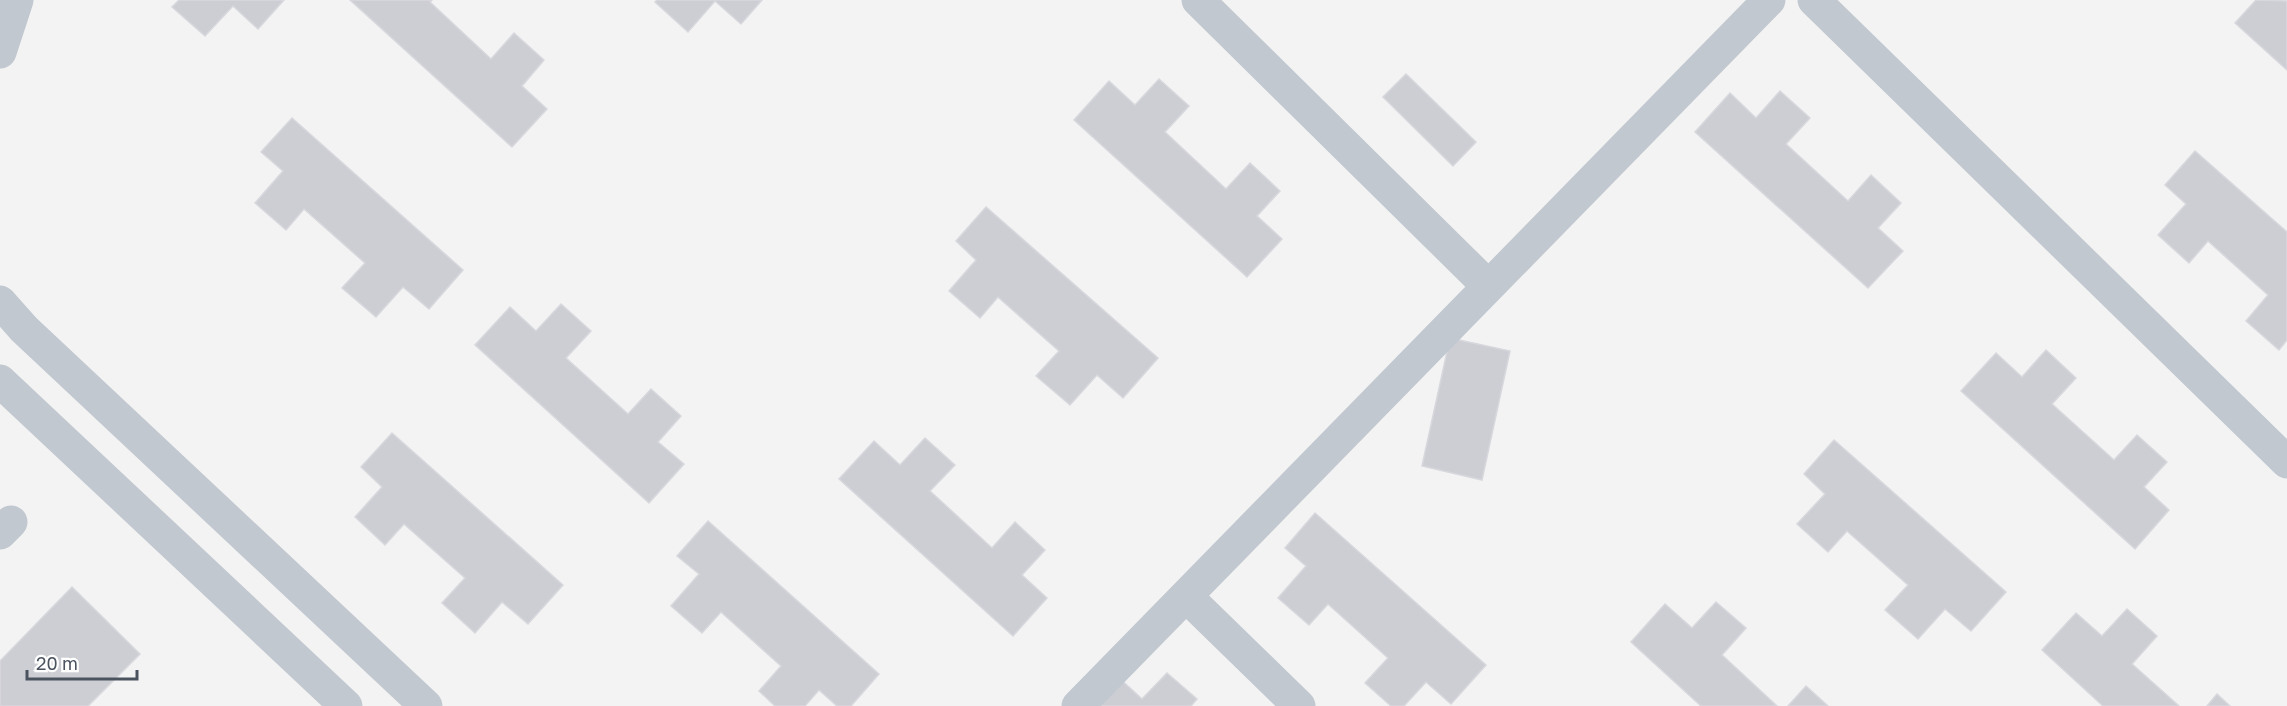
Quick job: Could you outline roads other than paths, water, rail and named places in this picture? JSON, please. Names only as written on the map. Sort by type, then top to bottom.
[{"type":"street","points":[[0,52],[17,0]]},
{"type":"street","points":[[1198,0],[1488,286]]},
{"type":"street","points":[[1078,706],[1768,0]]},
{"type":"street","points":[[1814,0],[2287,462]]},
{"type":"street","points":[[0,302],[32,337],[426,706]]},
{"type":"street","points":[[0,381],[346,706]]},
{"type":"street","points":[[1186,596],[1299,706]]}]
